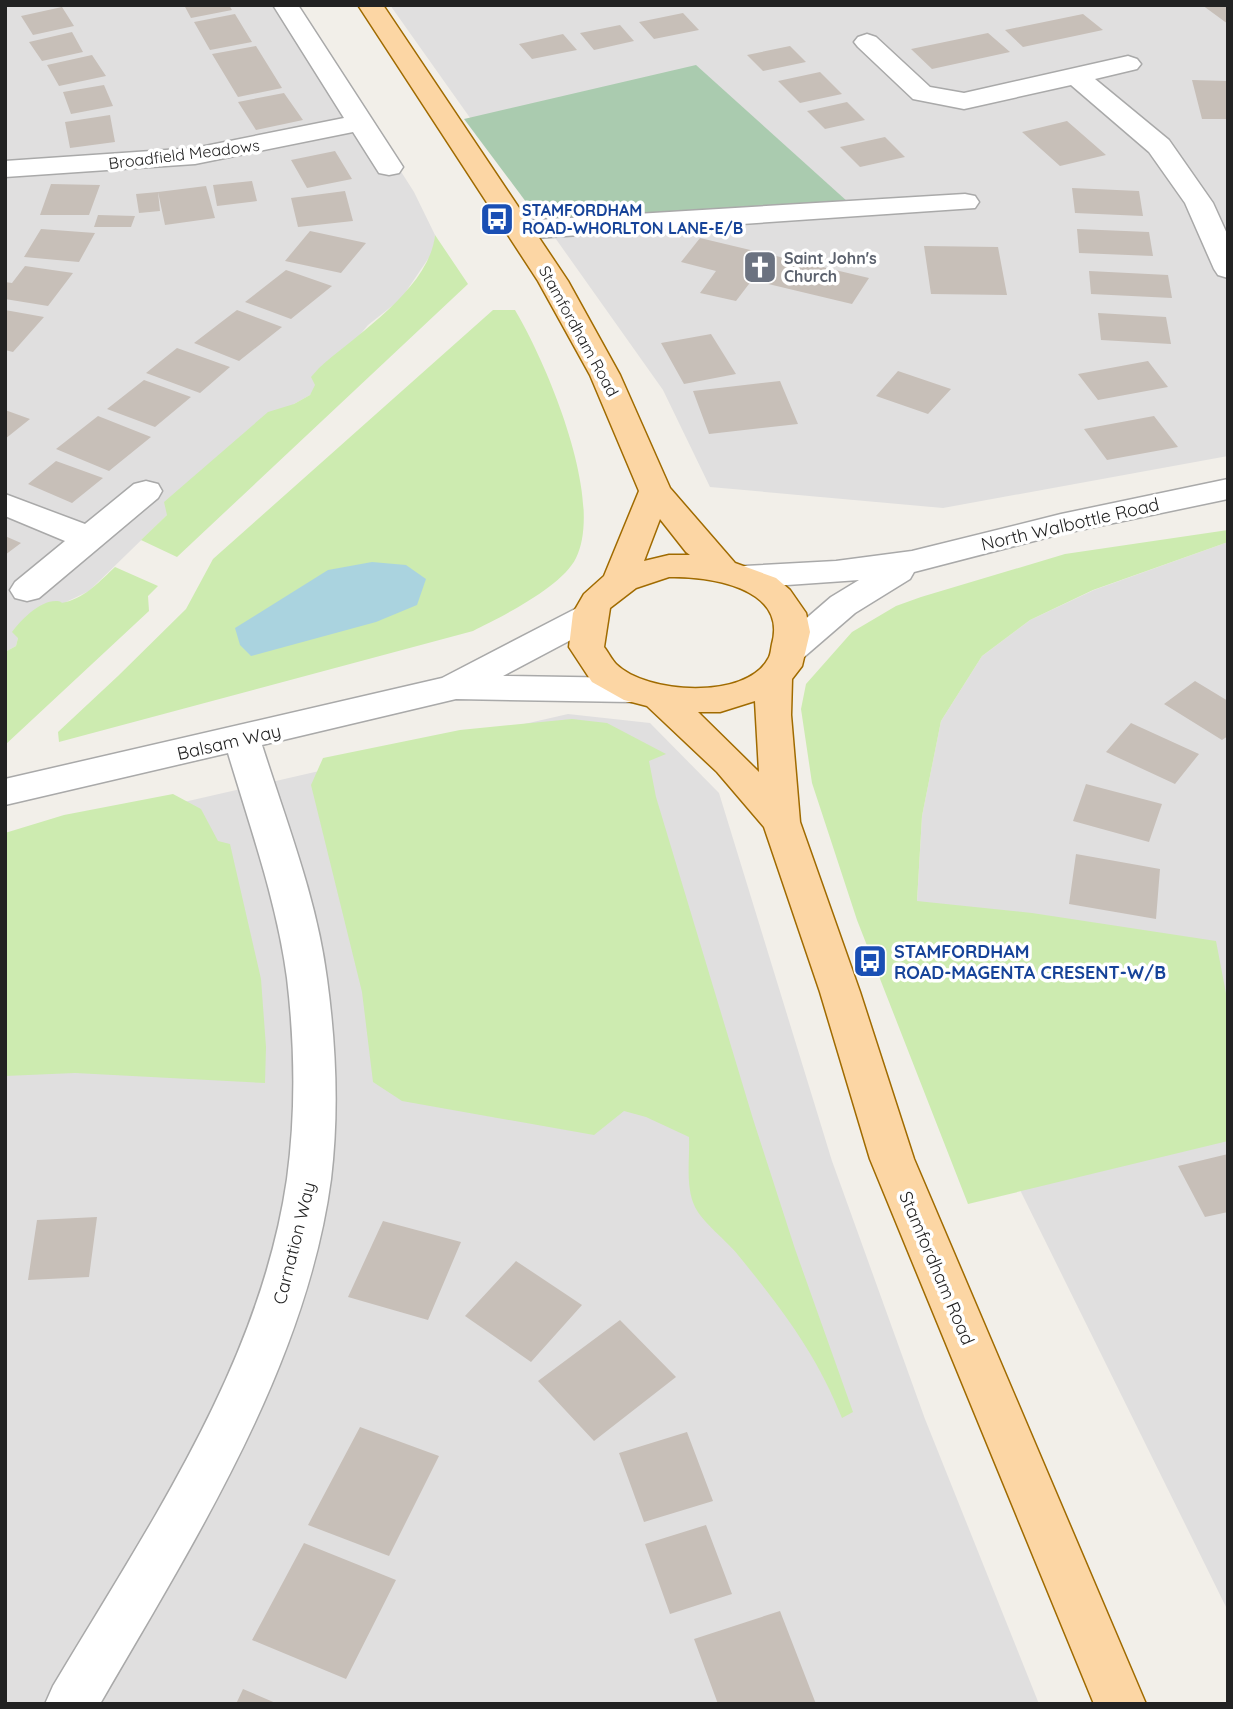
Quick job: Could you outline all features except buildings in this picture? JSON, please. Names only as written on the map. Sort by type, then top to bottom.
[{"type":"main road","name":"Stamfordham Road","points":[[370,5],[553,281],[605,375],[655,491],[698,544],[734,573]]},
{"type":"main road","points":[[618,583],[655,491]]},
{"type":"main road","points":[[669,566],[700,566],[734,573],[770,592],[786,611],[793,629],[783,662],[753,690],[726,699],[694,703],[646,694],[607,675],[592,656],[586,635],[589,616],[600,598],[618,583],[642,572],[669,566]]},
{"type":"main road","name":"Stamfordham Road","points":[[783,662],[773,715],[781,821],[840,992],[892,1159],[1120,1704]]},
{"type":"main road","name":"Stamfordham Road","points":[[646,694],[730,763],[781,821]]},
{"type":"street","points":[[285,5],[389,167]]},
{"type":"street","points":[[867,42],[922,93],[964,101],[1128,64]]},
{"type":"street","points":[[1076,76],[1159,146],[1199,203],[1228,270]]},
{"type":"street","name":"Broadfield Meadows","points":[[5,169],[106,165],[195,156],[361,123]]},
{"type":"street","points":[[521,230],[965,202]]},
{"type":"street","name":"North Walbottle Road","points":[[734,573],[836,572],[912,562],[1061,524],[1228,489]]},
{"type":"street","points":[[27,590],[146,491]]},
{"type":"street","points":[[5,504],[89,538]]},
{"type":"street","name":"North Walbottle Road","points":[[783,662],[843,605],[912,562]]},
{"type":"street","name":"Balsam Way","points":[[5,792],[452,688],[589,616]]},
{"type":"street","name":"Balsam Way","points":[[452,688],[646,694]]},
{"type":"street","name":"Carnation Way","points":[[71,1704],[229,1428],[278,1310],[297,1246],[310,1187],[316,1121],[315,1058],[307,979],[292,905],[242,739]]},
{"type":"shaded area","points":[[5,5],[295,5],[414,192],[435,235],[434,250],[401,299],[368,325],[310,395],[294,404],[167,515],[89,591],[64,603],[18,638],[16,646],[5,652]]},
{"type":"shaded area","points":[[390,5],[1228,5],[1228,456],[943,508],[710,487],[663,390]]},
{"type":"shaded area","points":[[1228,542],[1228,1611],[1021,1192],[917,902],[922,816],[941,721],[982,656],[1030,620],[1094,590]]},
{"type":"shaded area","points":[[568,714],[650,723],[719,793],[832,1161],[925,1419],[1039,1704],[5,1704],[5,856],[79,826]]},
{"type":"green space","points":[[696,65],[848,202],[567,221],[535,214],[464,119]]},
{"type":"green space","points":[[435,235],[468,284],[177,557],[141,540],[167,515],[164,502],[268,412],[294,404],[310,395],[315,385],[311,377],[319,368],[371,325],[406,291],[430,255]]},
{"type":"green space","points":[[493,310],[515,310],[528,333],[556,396],[578,467],[583,502],[583,533],[576,558],[558,580],[530,600],[473,631],[59,742],[58,732],[186,609],[213,559]]},
{"type":"green space","points":[[1228,530],[1228,542],[1093,590],[1030,620],[982,656],[941,721],[922,816],[917,901],[1032,913],[1216,941],[1228,1004],[1228,1141],[968,1204],[857,920],[812,783],[801,709],[806,684],[852,632],[896,606],[1065,554]]},
{"type":"green space","points":[[115,567],[158,586],[148,596],[149,611],[5,745],[5,652],[16,646],[18,638],[12,632],[25,617],[43,604],[73,600],[93,588]]},
{"type":"green space","points":[[572,719],[607,723],[666,754],[649,761],[656,797],[753,1119],[795,1249],[853,1412],[842,1418],[821,1373],[783,1313],[738,1255],[695,1207],[689,1181],[689,1137],[646,1117],[624,1111],[594,1135],[402,1101],[373,1082],[362,992],[311,785],[323,758],[460,730]]},
{"type":"green space","points":[[173,794],[201,809],[218,841],[230,844],[261,979],[266,1047],[265,1083],[75,1073],[5,1076],[5,833],[64,815]]},
{"type":"water","points":[[372,562],[406,565],[426,579],[417,605],[376,622],[251,656],[240,645],[235,628],[328,570]]},
{"type":"place","name":"STAMFORDHAM ROAD-WHORLTON LANE-E/B","points":[[497,219]]},
{"type":"place","name":"Saint John's Church","points":[[760,267]]},
{"type":"place","name":"STAMFORDHAM ROAD-MAGENTA CRESENT-W/B","points":[[870,961]]}]
